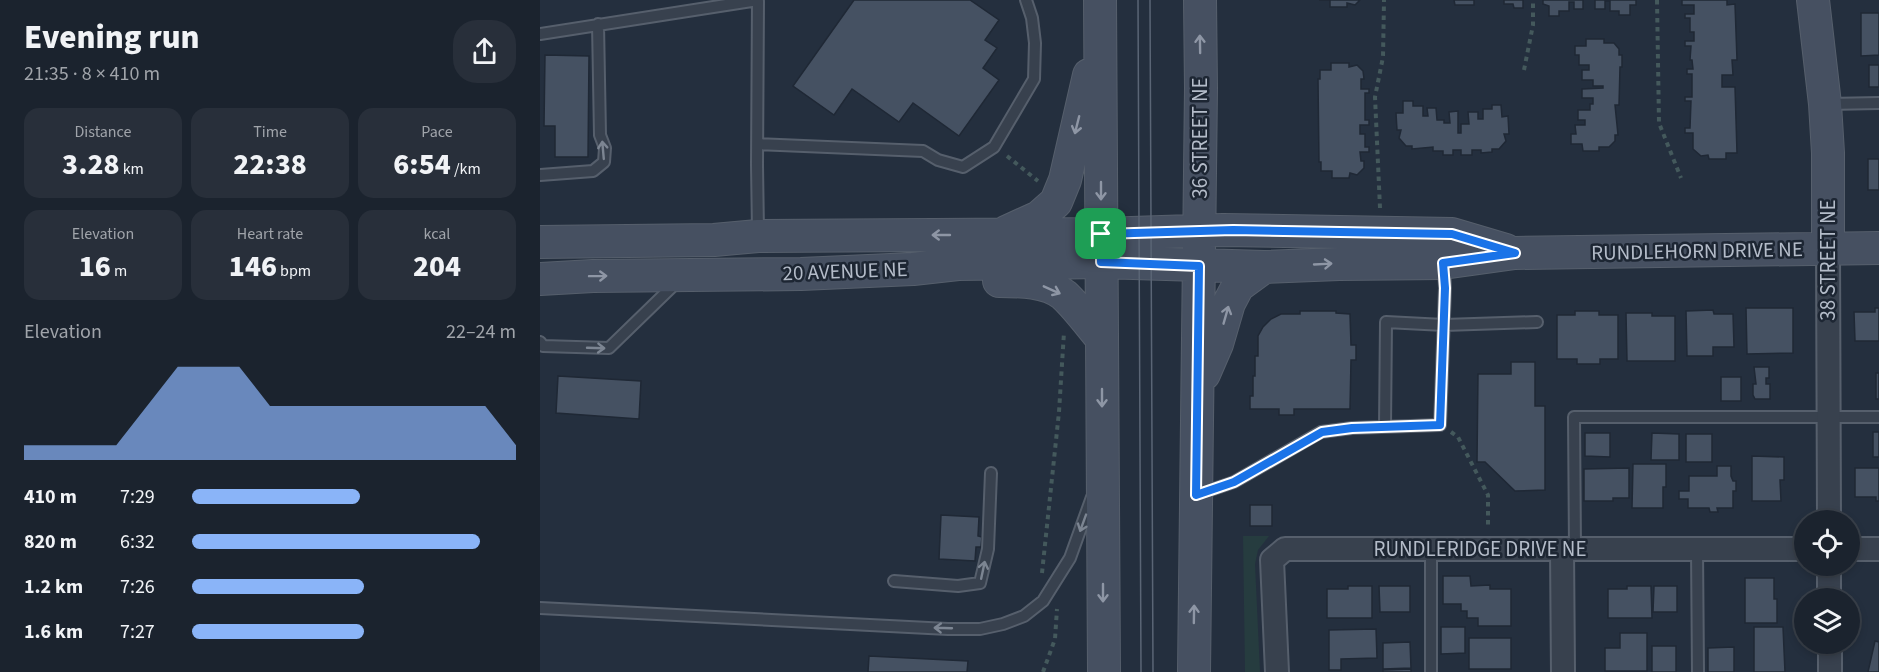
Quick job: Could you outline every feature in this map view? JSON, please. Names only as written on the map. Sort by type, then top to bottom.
[{"type":"street","name":"36 STREET NE","points":[[1194,672],[1200,0]]},
{"type":"street","name":"38 STREET NE","points":[[1813,0],[1828,153],[1829,510]]},
{"type":"street","points":[[1000,235],[1039,217],[1056,202],[1065,180],[1100,14]]},
{"type":"street","points":[[1100,14],[1104,672]]},
{"type":"street","name":"RUNDLEHORN DRIVE NE","points":[[1150,233],[1199,231],[1452,234],[1515,253]]},
{"type":"street","name":"20 AVENUE NE","points":[[540,279],[593,276],[801,274],[913,269],[1101,248],[1150,233]]},
{"type":"street","name":"20 AVENUE NE","points":[[540,242],[714,240],[759,236],[1000,235],[1101,248],[1150,264]]},
{"type":"street","name":"RUNDLEHORN DRIVE NE","points":[[1150,264],[1264,267],[1443,263],[1515,253],[1879,248]]},
{"type":"street","points":[[1197,388],[1218,344],[1229,303],[1238,286],[1264,267]]},
{"type":"street","points":[[913,269],[960,281],[1024,282],[1050,287],[1063,295],[1102,339]]},
{"type":"street","name":"RUNDLERIDGE DRIVE NE","points":[[1277,672],[1272,560],[1285,549],[1794,549]]},
{"type":"street","points":[[1563,672],[1568,549]]},
{"type":"street","points":[[1860,549],[1879,549]]},
{"type":"street","points":[[1830,654],[1830,672]]},
{"type":"lane","points":[[540,33],[758,0],[759,236]]},
{"type":"lane","points":[[758,144],[923,151],[938,160],[963,167],[994,147],[1034,79],[1034,35],[1032,18],[1026,0]]},
{"type":"lane","points":[[542,174],[593,171],[603,162],[605,148],[600,135],[598,24]]},
{"type":"lane","points":[[1825,104],[1879,103]]},
{"type":"lane","points":[[1196,495],[1234,482],[1322,432],[1352,428],[1440,425],[1444,324],[1443,263]]},
{"type":"lane","points":[[540,342],[543,346],[609,348],[683,276]]},
{"type":"lane","points":[[1385,427],[1386,322],[1444,324],[1537,322]]},
{"type":"lane","points":[[1568,549],[1574,417],[1879,417]]},
{"type":"lane","points":[[540,608],[948,628],[980,628],[1003,624],[1024,616],[1048,594],[1070,558],[1103,468]]},
{"type":"lane","points":[[894,580],[958,586],[980,583],[988,549],[991,473]]},
{"type":"lane","points":[[1431,549],[1431,672]]},
{"type":"lane","points":[[1697,549],[1698,672]]},
{"type":"path","points":[[1380,208],[1375,97],[1383,57],[1384,0]]},
{"type":"path","points":[[1524,69],[1533,25],[1533,0]]},
{"type":"path","points":[[1657,0],[1659,123],[1681,178]]},
{"type":"path","points":[[1019,164],[1046,188]]},
{"type":"path","points":[[1043,672],[1055,639],[1058,609],[1043,586],[1041,571],[1061,391],[1064,326]]},
{"type":"path","points":[[1440,425],[1458,437],[1488,495],[1489,549]]},
{"type":"green space","points":[[1243,536],[1269,536],[1258,550],[1255,564],[1260,672],[1245,672]]},
{"type":"building","points":[[854,0],[970,0],[999,20],[985,40],[997,48],[983,68],[999,80],[959,136],[913,103],[899,122],[852,89],[834,115],[793,86]]},
{"type":"building","points":[[1330,0],[1360,0],[1355,5],[1347,3],[1347,7],[1330,7]]},
{"type":"building","points":[[1454,0],[1474,0],[1474,5],[1455,5]]},
{"type":"building","points":[[1504,0],[1523,0],[1523,8],[1514,8],[1513,4],[1504,4]]},
{"type":"building","points":[[1543,0],[1583,0],[1583,9],[1574,9],[1574,2],[1569,2],[1569,11],[1559,11],[1559,16],[1549,16],[1549,6],[1543,4]]},
{"type":"building","points":[[1595,0],[1636,0],[1636,5],[1630,5],[1630,15],[1619,15],[1619,11],[1610,11],[1610,1],[1605,1],[1605,9],[1595,9]]},
{"type":"building","points":[[1682,0],[1727,0],[1727,5],[1735,4],[1737,60],[1732,60],[1733,75],[1722,75],[1722,87],[1735,87],[1737,153],[1726,153],[1726,159],[1709,159],[1708,155],[1701,156],[1693,149],[1693,133],[1685,133],[1685,128],[1690,128],[1691,101],[1685,101],[1685,97],[1692,97],[1692,74],[1687,74],[1687,69],[1693,69],[1692,60],[1690,60],[1691,46],[1685,46],[1685,41],[1694,41],[1694,32],[1690,32],[1690,18],[1685,18],[1685,14],[1694,14],[1694,5],[1682,5]]},
{"type":"building","points":[[1861,13],[1879,13],[1879,55],[1861,56]]},
{"type":"building","points":[[1586,39],[1604,39],[1604,43],[1614,43],[1619,49],[1619,55],[1622,55],[1619,105],[1615,105],[1618,135],[1615,135],[1615,141],[1609,147],[1599,147],[1599,151],[1583,151],[1582,144],[1571,144],[1571,134],[1576,134],[1575,125],[1585,125],[1585,120],[1578,120],[1578,110],[1590,110],[1590,104],[1593,104],[1593,98],[1582,98],[1582,89],[1603,88],[1603,86],[1593,86],[1593,80],[1582,80],[1582,70],[1589,70],[1589,65],[1579,65],[1579,55],[1575,55],[1575,46],[1586,46]]},
{"type":"building","points":[[545,55],[589,56],[588,157],[555,157],[555,126],[544,126]]},
{"type":"building","points":[[1331,63],[1349,63],[1349,67],[1357,65],[1363,71],[1364,79],[1361,79],[1361,89],[1369,89],[1369,93],[1365,93],[1365,120],[1369,120],[1369,125],[1360,125],[1360,134],[1365,134],[1365,147],[1369,147],[1369,152],[1360,152],[1364,168],[1357,175],[1350,173],[1349,178],[1332,178],[1332,171],[1321,171],[1321,162],[1319,162],[1318,79],[1320,79],[1320,70],[1331,70]]},
{"type":"building","points":[[1869,65],[1879,65],[1879,87],[1869,87]]},
{"type":"building","points":[[1403,101],[1413,101],[1413,106],[1423,106],[1423,116],[1428,116],[1427,108],[1436,108],[1437,120],[1444,120],[1444,123],[1450,123],[1449,112],[1458,111],[1458,133],[1461,133],[1461,124],[1469,124],[1468,112],[1478,112],[1478,119],[1483,119],[1483,109],[1492,109],[1492,105],[1501,105],[1502,117],[1508,116],[1509,134],[1504,134],[1506,141],[1499,149],[1492,149],[1492,152],[1481,153],[1481,150],[1472,150],[1472,155],[1461,155],[1461,150],[1453,150],[1453,155],[1443,155],[1443,151],[1433,151],[1433,147],[1412,149],[1412,146],[1406,146],[1399,138],[1401,130],[1397,130],[1396,113],[1403,113]]},
{"type":"building","points":[[1868,159],[1879,159],[1879,190],[1868,190]]},
{"type":"building","points":[[1746,308],[1793,308],[1793,353],[1747,354]]},
{"type":"building","points":[[1875,308],[1879,308],[1879,341],[1855,341],[1854,312],[1875,312]]},
{"type":"building","points":[[1713,310],[1714,314],[1733,314],[1734,347],[1713,347],[1713,356],[1687,356],[1686,311]]},
{"type":"building","points":[[1300,311],[1336,311],[1336,313],[1350,314],[1351,345],[1356,345],[1356,360],[1351,360],[1350,409],[1294,409],[1294,415],[1279,415],[1279,409],[1250,409],[1250,396],[1253,396],[1253,376],[1255,376],[1255,356],[1258,356],[1258,336],[1271,319],[1281,314],[1300,314]]},
{"type":"building","points":[[1575,311],[1599,311],[1599,315],[1618,315],[1618,359],[1600,359],[1600,364],[1577,364],[1577,359],[1557,359],[1557,315],[1575,315]]},
{"type":"building","points":[[1626,313],[1675,316],[1675,361],[1627,361]]},
{"type":"building","points":[[1511,362],[1535,362],[1535,406],[1545,406],[1545,490],[1515,491],[1485,462],[1477,462],[1478,374],[1511,374]]},
{"type":"building","points":[[1754,367],[1769,367],[1769,378],[1766,378],[1766,384],[1770,384],[1770,399],[1755,399],[1753,395],[1753,384],[1756,384]]},
{"type":"building","points":[[1876,373],[1879,373],[1879,399],[1876,399]]},
{"type":"building","points":[[558,376],[641,381],[639,419],[556,413]]},
{"type":"building","points":[[1721,377],[1741,377],[1741,401],[1721,401]]},
{"type":"building","points":[[1873,432],[1879,432],[1879,457],[1873,457]]},
{"type":"building","points":[[1585,433],[1610,433],[1610,457],[1585,456]]},
{"type":"building","points":[[1652,433],[1679,434],[1679,460],[1651,460]]},
{"type":"building","points":[[1686,434],[1712,434],[1712,462],[1686,462]]},
{"type":"building","points":[[1752,456],[1784,457],[1784,480],[1780,480],[1781,501],[1752,501]]},
{"type":"building","points":[[1633,464],[1666,464],[1663,508],[1632,508]]},
{"type":"building","points":[[1717,466],[1731,466],[1731,476],[1733,481],[1736,481],[1736,491],[1733,491],[1733,508],[1717,508],[1718,512],[1710,512],[1709,508],[1688,508],[1688,499],[1679,499],[1679,491],[1689,491],[1689,476],[1717,476]]},
{"type":"building","points":[[1629,468],[1629,498],[1613,498],[1613,501],[1584,501],[1584,469]]},
{"type":"building","points":[[1855,468],[1879,468],[1879,501],[1876,501],[1876,497],[1855,497]]},
{"type":"building","points":[[1250,505],[1272,505],[1272,526],[1250,526]]},
{"type":"building","points":[[941,515],[979,517],[978,536],[982,537],[981,547],[976,547],[975,561],[939,559]]},
{"type":"building","points":[[1443,576],[1470,576],[1471,586],[1490,585],[1490,589],[1511,589],[1511,626],[1478,626],[1478,618],[1467,618],[1467,611],[1461,611],[1461,604],[1443,604]]},
{"type":"building","points":[[1745,578],[1774,578],[1777,623],[1745,623]]},
{"type":"building","points":[[1348,586],[1372,586],[1372,618],[1327,618],[1327,589],[1348,589]]},
{"type":"building","points":[[1379,586],[1410,586],[1410,612],[1380,612]]},
{"type":"building","points":[[1627,586],[1651,586],[1652,618],[1608,618],[1608,589],[1627,589]]},
{"type":"building","points":[[1654,586],[1677,586],[1677,612],[1653,612]]},
{"type":"building","points":[[1441,627],[1465,627],[1465,653],[1441,654]]},
{"type":"building","points":[[1754,627],[1783,627],[1785,672],[1754,672]]},
{"type":"building","points":[[1376,629],[1377,658],[1341,659],[1341,670],[1329,670],[1329,630]]},
{"type":"building","points":[[1620,633],[1647,633],[1647,671],[1605,671],[1605,648],[1620,648]]},
{"type":"building","points":[[1469,638],[1511,638],[1511,669],[1469,669]]},
{"type":"building","points":[[1875,641],[1879,642],[1879,672],[1868,672]]},
{"type":"building","points":[[1410,642],[1411,668],[1383,669],[1383,643]]},
{"type":"building","points":[[1652,646],[1676,646],[1676,672],[1652,672]]},
{"type":"building","points":[[1734,647],[1734,672],[1708,672],[1708,648]]},
{"type":"building","points":[[869,656],[968,661],[967,672],[868,672]]},
{"type":"building","points":[[1411,669],[1411,672],[1383,672],[1383,670]]},
{"type":"tram line","points":[[1138,0],[1141,672]]},
{"type":"tram line","points":[[1150,0],[1153,672]]},
{"type":"route","points":[[1233,230],[1452,234],[1515,253],[1443,263],[1445,288],[1440,425],[1352,428],[1322,432],[1234,482],[1196,495],[1199,266],[1101,262],[1101,234],[1233,230]]}]
